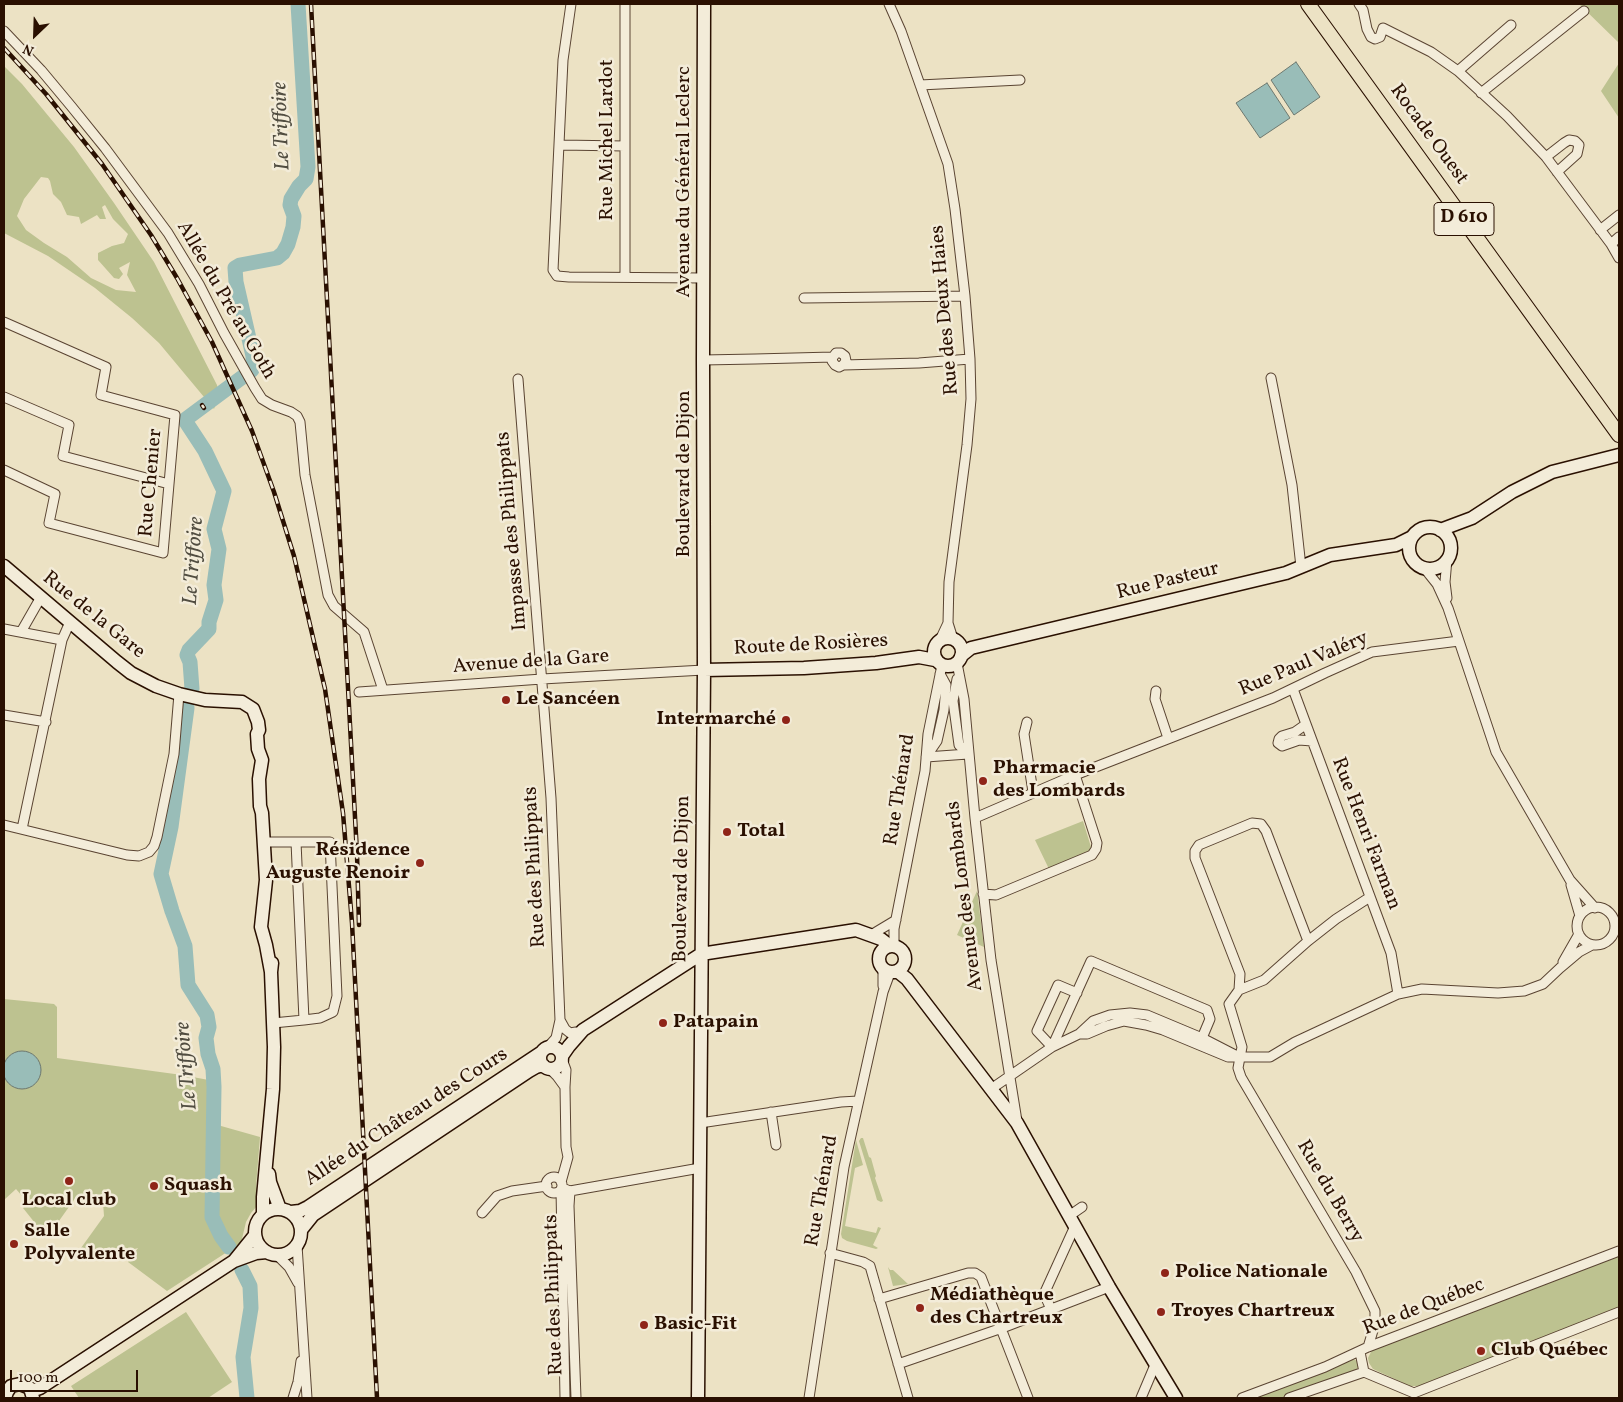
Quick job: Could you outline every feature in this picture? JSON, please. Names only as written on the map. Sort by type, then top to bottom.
[{"type":"main road","name":"Rocade Ouest","points":[[1308,4],[1619,436]]},
{"type":"street","points":[[571,4],[563,60],[553,270],[557,276],[569,277],[703,278]]},
{"type":"street","name":"Rue Michel Lardot","points":[[625,277],[626,4]]},
{"type":"street","name":"Avenue du Général Leclerc","points":[[703,360],[704,4]]},
{"type":"street","name":"Rue des Deux Haies","points":[[889,4],[901,31],[948,164],[955,209],[970,359],[972,399],[950,582],[948,623],[950,655]]},
{"type":"street","points":[[1359,4],[1363,10],[1367,30],[1371,37],[1375,39],[1380,37],[1383,28],[1431,52],[1458,71],[1507,116],[1546,158],[1611,244],[1619,258]]},
{"type":"street","points":[[1482,93],[1584,11]]},
{"type":"street","points":[[1458,71],[1511,25]]},
{"type":"street","name":"Allée du Pré au Goth","points":[[4,31],[41,70],[105,148],[168,234],[199,284],[255,388],[266,403],[297,416],[300,422],[306,475],[328,595],[334,606],[364,632],[383,690]]},
{"type":"street","points":[[920,85],[1020,80]]},
{"type":"street","points":[[1546,158],[1569,140],[1575,141],[1579,145],[1577,154],[1557,172]]},
{"type":"street","points":[[560,145],[625,146]]},
{"type":"street","points":[[1600,230],[1619,215]]},
{"type":"street","points":[[1611,244],[1619,238]]},
{"type":"street","points":[[804,298],[964,296]]},
{"type":"street","name":"Rue Chenier","points":[[4,322],[106,367],[101,394],[175,415],[163,553],[48,523],[55,494],[4,470]]},
{"type":"street","points":[[703,360],[833,357],[832,361],[835,365],[839,366],[970,359]]},
{"type":"street","name":"Boulevard de Dijon","points":[[698,1398],[704,670],[703,360]]},
{"type":"street","points":[[1272,378],[1292,486],[1301,567]]},
{"type":"street","name":"Impasse des Philippats","points":[[518,379],[542,679]]},
{"type":"street","points":[[4,397],[69,425],[63,456],[169,484]]},
{"type":"street","points":[[1440,530],[1472,518],[1512,492],[1552,472],[1616,456]]},
{"type":"street","points":[[1448,608],[1445,582],[1449,555],[1448,538],[1440,530],[1427,527],[1416,533],[1409,544],[1409,552],[1415,563],[1425,568],[1438,568],[1449,555],[1461,531],[1472,518]]},
{"type":"street","name":"Rue Pasteur","points":[[950,655],[1286,573],[1330,555],[1372,549],[1396,544],[1412,538]]},
{"type":"street","name":"Rue Pasteur","points":[[1372,549],[1412,558]]},
{"type":"street","name":"Rue de la Gare","points":[[4,566],[131,672],[156,686],[178,694],[205,700],[242,702],[250,706],[257,715],[259,730],[257,742],[262,760],[259,779],[264,842]]},
{"type":"street","points":[[1425,568],[1437,584],[1448,608],[1496,752],[1570,880],[1594,908]]},
{"type":"street","points":[[21,632],[41,597]]},
{"type":"street","points":[[22,829],[62,640],[70,622]]},
{"type":"street","points":[[4,629],[62,640]]},
{"type":"street","name":"Rue Paul Valéry","points":[[975,818],[1033,792],[1293,689],[1372,652],[1459,641]]},
{"type":"street","points":[[950,655],[953,701],[959,745],[968,754]]},
{"type":"street","name":"Route de Rosières","points":[[704,670],[804,668],[950,655]]},
{"type":"street","name":"Rue Thénard","points":[[888,948],[896,920],[925,771],[931,714],[950,655]]},
{"type":"street","name":"Avenue de la Gare","points":[[359,692],[704,670]]},
{"type":"street","name":"Rue des Philippats","points":[[542,679],[551,798],[560,1020],[551,1057],[566,1070],[566,1147],[560,1166],[561,1186],[569,1206],[576,1398]]},
{"type":"street","name":"Rue Henri Farman","points":[[1293,689],[1391,953],[1398,994]]},
{"type":"street","points":[[1156,691],[1155,699],[1168,738]]},
{"type":"street","points":[[4,825],[127,855],[139,856],[152,849],[159,830],[174,754],[178,694]]},
{"type":"street","points":[[4,716],[46,722]]},
{"type":"street","points":[[1027,722],[1024,734],[1033,792]]},
{"type":"street","points":[[1305,725],[1295,732],[1282,736],[1278,743],[1282,746],[1299,740],[1312,741]]},
{"type":"street","points":[[926,757],[968,754]]},
{"type":"street","name":"Avenue des Lombards","points":[[968,754],[990,960],[1017,1123]]},
{"type":"street","points":[[983,894],[996,895],[1092,855],[1097,843],[1075,775]]},
{"type":"street","points":[[1308,941],[1266,831],[1261,824],[1252,823],[1199,845],[1195,851],[1195,858],[1240,974],[1239,990],[1264,980],[1336,919],[1370,897]]},
{"type":"street","points":[[263,1214],[273,1089],[272,959],[270,936],[266,926],[269,886],[266,880],[264,842],[330,842],[337,996],[333,1012],[320,1018],[273,1023]]},
{"type":"street","points":[[296,842],[304,1020]]},
{"type":"street","points":[[1570,880],[1580,916]]},
{"type":"street","points":[[1560,968],[1579,934],[1578,922],[1580,916],[1585,911],[1602,908],[1613,917],[1617,928],[1611,938],[1605,943],[1592,944],[1586,942],[1579,934]]},
{"type":"street","points":[[1609,912],[1619,911]]},
{"type":"street","points":[[868,934],[896,920]]},
{"type":"street","points":[[701,954],[856,930],[881,940],[888,948]]},
{"type":"street","points":[[1079,1034],[1086,1034],[1106,1026],[1124,1022],[1146,1025],[1185,1038],[1228,1058],[1270,1057],[1296,1042],[1398,994],[1422,989],[1498,993],[1524,991],[1543,984],[1579,952],[1592,944]]},
{"type":"street","points":[[888,948],[899,948],[905,958],[893,976],[879,964],[878,958],[888,948]]},
{"type":"street","name":"Allée du Château des Cours","points":[[286,1211],[300,1211],[308,1207],[569,1046],[579,1031],[701,954]]},
{"type":"street","points":[[1052,1048],[1091,961],[1207,1010],[1210,1018],[1202,1038]]},
{"type":"street","name":"Rue Thénard","points":[[809,1398],[844,1167],[858,1101],[893,976]]},
{"type":"street","name":"Avenue des Lombards","points":[[893,976],[991,1089],[1017,1123],[1109,1287],[1176,1398]]},
{"type":"street","points":[[1052,1048],[1037,1031],[1058,985],[1077,993]]},
{"type":"street","name":"Rue du Berry","points":[[1239,990],[1229,1004],[1242,1047],[1238,1068],[1241,1077],[1351,1264],[1376,1311],[1375,1324],[1368,1347]]},
{"type":"street","points":[[991,1089],[1052,1048],[1079,1034],[1093,1021],[1110,1015],[1130,1013],[1147,1015],[1202,1038],[1239,1058]]},
{"type":"street","points":[[560,1020],[565,1029],[570,1033],[579,1031]]},
{"type":"street","points":[[551,1057],[557,1076],[565,1088]]},
{"type":"street","name":"Allée du Château des Cours","points":[[301,1230],[313,1214],[551,1057]]},
{"type":"street","points":[[700,1123],[858,1101]]},
{"type":"street","points":[[771,1112],[776,1145]]},
{"type":"street","points":[[6,1392],[15,1384],[20,1384],[28,1386],[32,1395],[234,1261],[256,1253],[284,1254],[291,1250],[299,1241],[301,1230],[299,1223],[286,1211],[270,1182],[267,1162]]},
{"type":"street","points":[[560,1228],[556,1204],[549,1189],[548,1181],[561,1186],[700,1168]]},
{"type":"street","points":[[482,1213],[497,1196],[512,1191],[549,1189],[558,1192],[561,1186]]},
{"type":"street","points":[[561,1186],[560,1228],[565,1398]]},
{"type":"street","points":[[1051,1309],[1045,1292],[1072,1221],[1082,1207]]},
{"type":"street","points":[[286,1211],[268,1211],[263,1214],[258,1220],[255,1235],[257,1242],[289,1267],[299,1285]]},
{"type":"street","points":[[234,1261],[255,1235]]},
{"type":"street","points":[[296,1245],[307,1398]]},
{"type":"street","name":"Rue de Québec","points":[[1242,1398],[1325,1367],[1368,1347],[1619,1251]]},
{"type":"street","points":[[830,1253],[863,1262],[870,1266],[908,1398]]},
{"type":"street","points":[[879,1299],[968,1273],[975,1273],[981,1277],[1028,1398]]},
{"type":"street","points":[[898,1364],[1002,1328],[1109,1287]]},
{"type":"street","points":[[1414,1393],[1619,1312]]},
{"type":"street","points":[[293,1398],[298,1382],[304,1344]]},
{"type":"street","points":[[1360,1352],[1364,1372]]},
{"type":"street","points":[[1141,1398],[1155,1365]]},
{"type":"street","points":[[1289,1398],[1364,1372],[1424,1398]]},
{"type":"green space","points":[[1579,4],[1619,4],[1619,43]]},
{"type":"green space","points":[[1619,63],[1619,118],[1601,91]]},
{"type":"green space","points":[[4,66],[22,84],[74,147],[154,262],[217,385],[219,395],[214,409],[159,343],[132,318],[95,288],[48,256],[4,233]],"holes":[[[41,177],[48,178],[53,194],[61,202],[67,215],[79,217],[81,224],[97,215],[100,219],[106,219],[102,207],[105,205],[113,219],[128,234],[124,243],[112,246],[98,253],[98,260],[114,278],[119,279],[123,274],[119,268],[130,262],[127,275],[136,292],[116,290],[91,278],[67,257],[26,230],[17,216],[24,199]]]},
{"type":"green space","points":[[1083,821],[1091,847],[1088,853],[1049,869],[1035,840]]},
{"type":"green space","points":[[977,891],[984,947],[957,935]]},
{"type":"green space","points":[[4,999],[54,1004],[57,1007],[57,1058],[214,1081],[214,1124],[260,1137],[256,1186],[257,1206],[246,1222],[241,1243],[167,1291],[128,1262],[138,1248],[98,1260],[81,1248],[104,1216],[103,1202],[93,1194],[82,1194],[76,1197],[49,1235],[39,1228],[23,1208],[28,1203],[16,1189],[4,1200]]},
{"type":"green space","points":[[863,1138],[871,1158],[875,1178],[883,1201],[881,1202],[877,1200],[859,1141]]},
{"type":"green space","points":[[856,1140],[863,1165],[855,1168],[845,1226],[876,1233],[878,1227],[881,1228],[873,1245],[878,1248],[876,1249],[847,1241],[842,1238],[841,1234]]},
{"type":"green space","points":[[1619,1254],[1619,1310],[1423,1386],[1410,1386],[1373,1369],[1369,1363],[1368,1358],[1372,1350]]},
{"type":"green space","points":[[888,1267],[890,1270],[893,1270],[908,1284],[893,1286]]},
{"type":"green space","points":[[186,1312],[232,1382],[208,1398],[79,1398],[71,1386]]},
{"type":"green space","points":[[1352,1359],[1358,1361],[1359,1367],[1354,1371],[1283,1398],[1250,1398]]},
{"type":"water","points":[[1296,62],[1320,97],[1294,115],[1271,80]]},
{"type":"water","points":[[1267,83],[1290,118],[1260,138],[1236,103]]},
{"type":"water","points":[[22,1051],[35,1057],[41,1070],[35,1083],[22,1089],[9,1083],[3,1070],[9,1057]]},
{"type":"waterway","name":"Le Triffoire","points":[[192,689],[190,662],[187,655],[189,650],[209,629],[209,622],[216,600],[214,585],[219,549],[214,529],[224,491],[205,451],[186,422],[186,419],[252,370],[253,356],[236,282],[235,268],[240,265],[277,258],[283,253],[293,227],[294,216],[290,205],[291,199],[306,179],[308,167],[298,4]]},
{"type":"waterway","name":"Le Triffoire","points":[[187,708],[171,827],[161,874],[185,946],[188,985],[207,1015],[209,1027],[206,1038],[208,1054],[213,1069],[214,1087],[212,1217],[221,1236],[229,1247]]},
{"type":"waterway","name":"Le Triffoire","points":[[242,1270],[250,1286],[251,1308],[243,1357],[247,1398]]},
{"type":"railway","points":[[311,4],[357,854],[359,925]]},
{"type":"railway","points":[[4,48],[46,94],[102,164],[151,235],[177,278],[212,342],[252,431],[294,556],[325,689],[343,813],[352,923],[377,1398]]},
{"type":"place","name":"Le Sancéen","points":[[506,700]]},
{"type":"place","name":"Intermarché","points":[[786,720]]},
{"type":"place","name":"Pharmacie des Lombards","points":[[983,781]]},
{"type":"place","name":"Total","points":[[727,832]]},
{"type":"place","name":"Résidence Auguste Renoir","points":[[420,863]]},
{"type":"place","name":"Patapain","points":[[663,1023]]},
{"type":"place","name":"Local club","points":[[69,1181]]},
{"type":"place","name":"Squash","points":[[154,1186]]},
{"type":"place","name":"Salle Polyvalente","points":[[14,1244]]},
{"type":"place","name":"Police Nationale","points":[[1165,1273]]},
{"type":"place","name":"Médiathèque des Chartreux","points":[[920,1308]]},
{"type":"place","name":"Troyes Chartreux","points":[[1161,1312]]},
{"type":"place","name":"Basic-Fit","points":[[644,1325]]},
{"type":"place","name":"Club Québec","points":[[1481,1351]]}]
